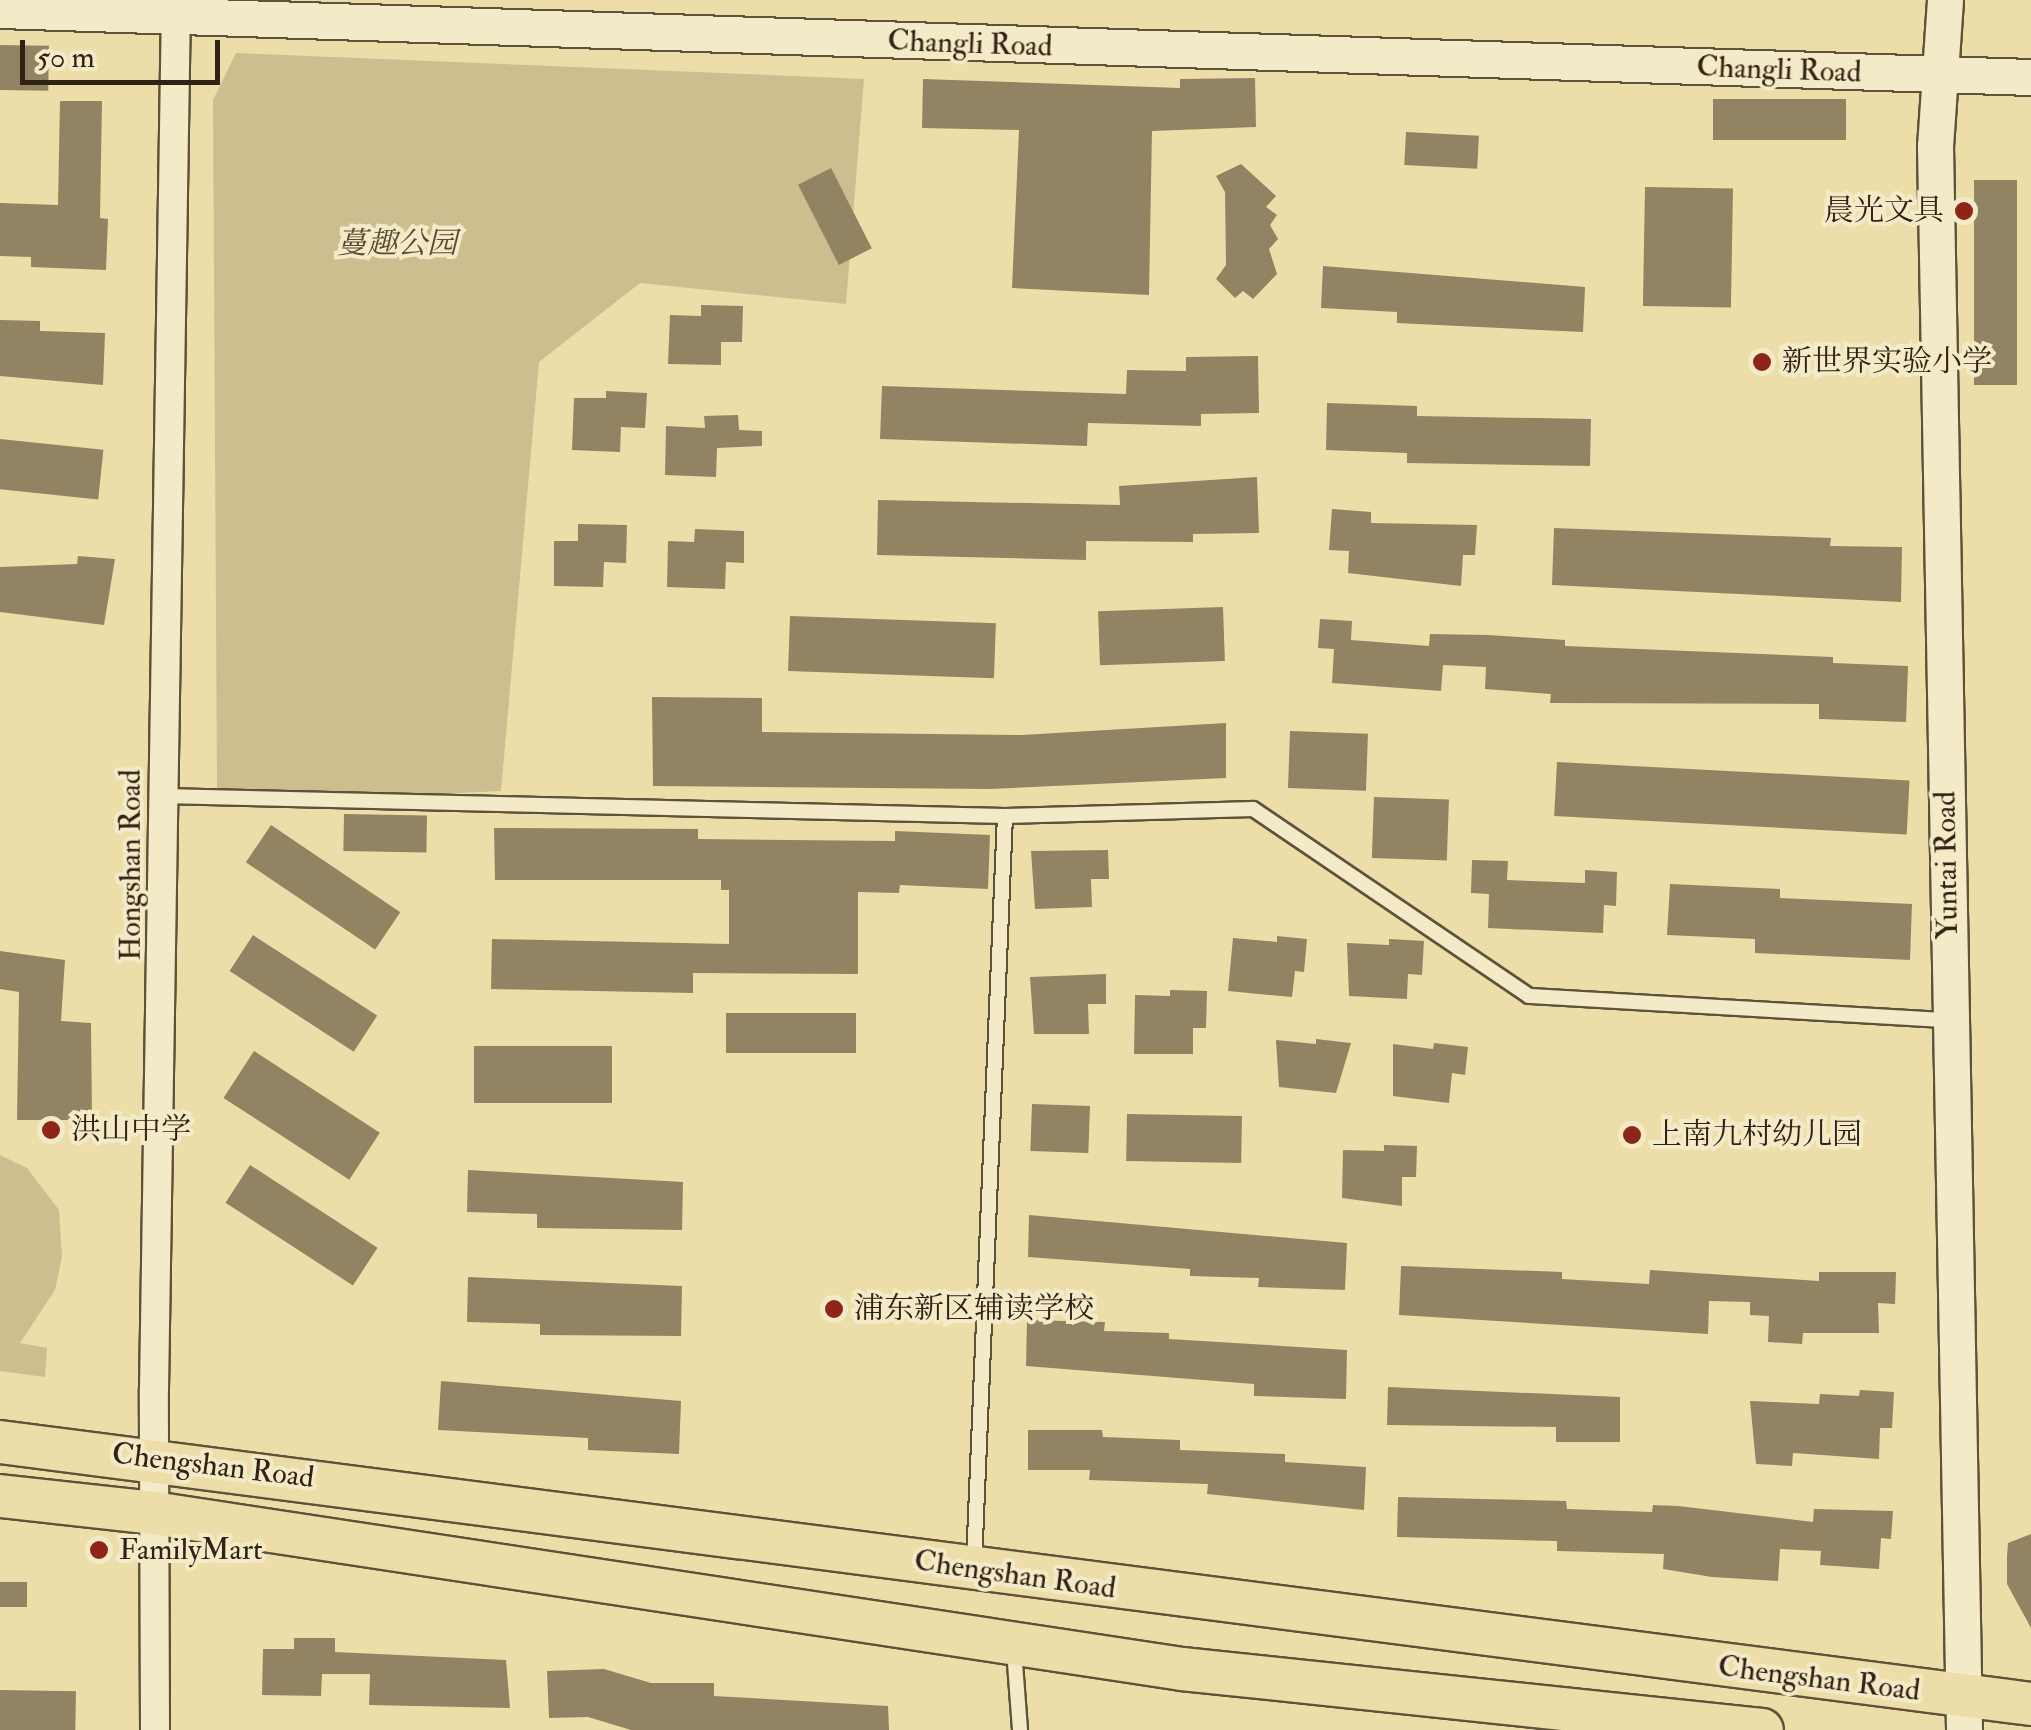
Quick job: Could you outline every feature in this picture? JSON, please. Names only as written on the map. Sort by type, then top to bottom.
[{"type":"main road","name":"Chengshan Road","points":[[0,1442],[154,1457],[974,1569],[1963,1714],[2031,1704]]},
{"type":"main road","name":"Chengshan Road","points":[[0,1496],[153,1513],[1182,1669],[1762,1730]]},
{"type":"street","name":"Yuntai Road","points":[[1945,0],[1935,146],[1963,1714]]},
{"type":"street","name":"Changli Road","points":[[0,10],[176,8],[2031,77]]},
{"type":"street","name":"Hongshan Road","points":[[155,1730],[153,1513],[176,8]]},
{"type":"lane","points":[[163,796],[1005,816],[1253,810],[1529,996],[1950,1020]]},
{"type":"lane","points":[[974,1569],[1005,816]]},
{"type":"lane","points":[[1014,1644],[1020,1730]]},
{"type":"green space","name":"蔓趣公园","points":[[236,53],[864,79],[846,304],[640,283],[539,362],[501,791],[321,800],[217,790],[213,100]]},
{"type":"green space","points":[[0,1155],[27,1168],[59,1210],[62,1257],[55,1290],[20,1343],[47,1348],[45,1377],[0,1371]]},
{"type":"building","points":[[0,45],[49,46],[48,91],[0,90]]},
{"type":"building","points":[[1255,78],[1256,127],[1152,131],[1149,295],[1012,288],[1019,130],[922,128],[923,79],[1180,88],[1180,79]]},
{"type":"building","points":[[1713,99],[1846,99],[1846,140],[1713,140]]},
{"type":"building","points":[[60,101],[102,101],[100,218],[108,219],[106,270],[31,267],[31,257],[0,256],[0,203],[58,205]]},
{"type":"building","points":[[1406,132],[1479,136],[1477,169],[1404,165]]},
{"type":"building","points":[[1241,164],[1276,196],[1266,207],[1277,215],[1270,225],[1278,239],[1269,249],[1277,274],[1253,299],[1243,291],[1235,298],[1216,279],[1226,265],[1225,192],[1216,176]]},
{"type":"building","points":[[831,168],[872,248],[839,265],[798,185]]},
{"type":"building","points":[[1974,180],[2017,180],[2017,385],[1974,385]]},
{"type":"building","points":[[1645,187],[1733,189],[1731,308],[1643,306]]},
{"type":"building","points":[[1323,266],[1585,287],[1583,332],[1397,323],[1397,312],[1321,308]]},
{"type":"building","points":[[701,305],[743,306],[742,342],[721,342],[721,365],[668,364],[670,315],[701,316]]},
{"type":"building","points":[[0,320],[40,321],[40,331],[105,333],[103,385],[0,376]]},
{"type":"building","points":[[1258,356],[1259,413],[1201,414],[1201,426],[1088,423],[1087,446],[880,439],[882,386],[1126,394],[1127,370],[1186,371],[1186,357]]},
{"type":"building","points":[[606,391],[647,393],[645,428],[621,427],[620,452],[572,450],[574,398],[606,398]]},
{"type":"building","points":[[1327,403],[1417,406],[1417,416],[1591,419],[1590,466],[1407,463],[1407,453],[1326,450]]},
{"type":"building","points":[[738,415],[739,430],[762,431],[762,446],[717,448],[716,477],[665,475],[666,426],[705,428],[704,416]]},
{"type":"building","points":[[0,439],[103,450],[98,500],[0,489]]},
{"type":"building","points":[[1257,477],[1259,533],[1193,534],[1193,542],[1086,541],[1086,560],[877,555],[878,500],[1120,505],[1119,486]]},
{"type":"building","points":[[1332,509],[1371,512],[1371,523],[1477,525],[1475,555],[1463,555],[1461,586],[1348,573],[1349,551],[1329,550]]},
{"type":"building","points":[[578,524],[627,525],[626,563],[604,562],[603,587],[554,586],[554,541],[578,541]]},
{"type":"building","points":[[1554,528],[1831,538],[1830,546],[1902,547],[1901,602],[1552,585]]},
{"type":"building","points":[[695,529],[744,531],[744,563],[726,562],[725,589],[667,587],[668,541],[694,542]]},
{"type":"building","points":[[78,556],[115,559],[104,625],[0,612],[0,567],[77,564]]},
{"type":"building","points":[[1223,607],[1225,661],[1100,665],[1098,611]]},
{"type":"building","points":[[790,616],[996,623],[994,678],[788,671]]},
{"type":"building","points":[[1320,619],[1352,621],[1351,640],[1429,646],[1430,634],[1488,635],[1565,640],[1565,646],[1833,657],[1833,663],[1908,666],[1906,722],[1819,719],[1819,704],[1550,703],[1551,694],[1485,689],[1486,667],[1443,665],[1441,691],[1332,683],[1334,649],[1318,648]]},
{"type":"building","points":[[652,697],[762,698],[762,732],[1022,735],[1226,723],[1226,778],[990,789],[653,786]]},
{"type":"building","points":[[1290,731],[1368,734],[1366,791],[1288,788]]},
{"type":"building","points":[[1557,762],[1910,780],[1907,834],[1554,816]]},
{"type":"building","points":[[1374,797],[1449,800],[1447,861],[1372,858]]},
{"type":"building","points":[[344,814],[427,815],[426,852],[343,851]]},
{"type":"building","points":[[271,825],[400,912],[375,950],[246,862]]},
{"type":"building","points":[[494,828],[698,829],[698,839],[895,841],[895,831],[990,835],[988,889],[900,885],[899,893],[858,892],[858,974],[693,973],[693,993],[491,989],[492,939],[729,944],[729,890],[721,890],[721,880],[495,880]]},
{"type":"building","points":[[1108,850],[1109,879],[1091,879],[1092,907],[1035,909],[1031,851]]},
{"type":"building","points":[[1472,860],[1508,861],[1507,880],[1585,883],[1585,870],[1617,872],[1616,906],[1604,905],[1603,933],[1488,928],[1489,894],[1471,893]]},
{"type":"building","points":[[1670,884],[1780,889],[1780,898],[1912,904],[1910,960],[1755,953],[1755,939],[1667,935]]},
{"type":"building","points":[[253,935],[377,1016],[354,1052],[230,971]]},
{"type":"building","points":[[1277,936],[1307,939],[1304,972],[1295,971],[1292,997],[1228,991],[1233,938],[1277,942]]},
{"type":"building","points":[[1389,939],[1424,941],[1422,975],[1408,974],[1407,999],[1349,996],[1347,943],[1389,945]]},
{"type":"building","points":[[0,951],[65,960],[61,1021],[91,1023],[92,1120],[17,1120],[19,992],[0,989]]},
{"type":"building","points":[[1106,974],[1106,1004],[1088,1004],[1089,1034],[1034,1034],[1030,977]]},
{"type":"building","points":[[1170,990],[1207,991],[1206,1028],[1193,1028],[1193,1054],[1134,1054],[1135,995],[1170,996]]},
{"type":"building","points":[[726,1013],[856,1013],[856,1053],[726,1053]]},
{"type":"building","points":[[1316,1039],[1351,1043],[1336,1093],[1279,1087],[1276,1040],[1316,1044]]},
{"type":"building","points":[[1434,1043],[1468,1047],[1465,1075],[1452,1073],[1449,1103],[1393,1096],[1393,1044],[1433,1049]]},
{"type":"building","points":[[474,1046],[612,1046],[612,1103],[474,1103]]},
{"type":"building","points":[[254,1051],[380,1133],[349,1180],[224,1098]]},
{"type":"building","points":[[1032,1104],[1090,1106],[1088,1153],[1030,1151]]},
{"type":"building","points":[[1127,1114],[1242,1116],[1241,1163],[1126,1161]]},
{"type":"building","points":[[1384,1145],[1417,1146],[1416,1177],[1402,1177],[1402,1206],[1342,1198],[1343,1150],[1384,1151]]},
{"type":"building","points":[[250,1165],[377,1248],[353,1286],[225,1203]]},
{"type":"building","points":[[468,1170],[683,1182],[682,1230],[537,1228],[537,1214],[467,1212]]},
{"type":"building","points":[[1029,1215],[1347,1243],[1345,1290],[1258,1287],[1259,1278],[1190,1276],[1190,1269],[1028,1257]]},
{"type":"building","points":[[1401,1266],[1562,1272],[1562,1279],[1649,1284],[1650,1270],[1819,1281],[1819,1272],[1896,1272],[1895,1304],[1878,1303],[1879,1333],[1803,1333],[1802,1344],[1768,1342],[1769,1316],[1750,1315],[1750,1302],[1709,1301],[1708,1334],[1399,1315]]},
{"type":"building","points":[[468,1277],[682,1286],[681,1336],[540,1335],[540,1324],[467,1322]]},
{"type":"building","points":[[1027,1320],[1105,1322],[1104,1331],[1169,1333],[1169,1339],[1347,1350],[1346,1399],[1254,1396],[1254,1384],[1026,1366]]},
{"type":"building","points":[[441,1381],[681,1401],[679,1454],[588,1450],[588,1438],[438,1430]]},
{"type":"building","points":[[1388,1387],[1620,1397],[1620,1442],[1556,1442],[1556,1427],[1387,1425]]},
{"type":"building","points":[[1860,1390],[1894,1392],[1892,1428],[1880,1428],[1879,1459],[1793,1453],[1792,1466],[1756,1464],[1750,1401],[1819,1404],[1820,1394],[1859,1396]]},
{"type":"building","points":[[1028,1430],[1102,1430],[1103,1437],[1180,1440],[1180,1450],[1285,1454],[1285,1462],[1366,1467],[1364,1510],[1207,1494],[1208,1484],[1089,1480],[1090,1470],[1028,1470]]},
{"type":"building","points":[[1398,1497],[1566,1501],[1567,1509],[1652,1512],[1653,1505],[1678,1506],[1813,1522],[1814,1509],[1893,1511],[1891,1539],[1881,1538],[1879,1569],[1820,1565],[1821,1551],[1780,1549],[1778,1581],[1663,1569],[1664,1554],[1557,1551],[1557,1541],[1397,1537]]},
{"type":"building","points":[[2031,1534],[2031,1628],[2007,1584],[2007,1556],[2008,1543]]},
{"type":"building","points":[[0,1582],[27,1582],[27,1607],[0,1607]]},
{"type":"building","points":[[294,1638],[335,1638],[335,1652],[506,1660],[510,1708],[369,1705],[370,1674],[322,1674],[321,1696],[262,1695],[263,1649],[294,1649]]},
{"type":"building","points":[[604,1669],[651,1683],[714,1683],[714,1696],[888,1706],[889,1730],[631,1730],[588,1717],[549,1718],[547,1671]]},
{"type":"building","points":[[0,1690],[76,1691],[75,1730],[0,1730]]},
{"type":"place","name":"晨光文具","points":[[1964,211]]},
{"type":"place","name":"新世界实验小学","points":[[1762,362]]},
{"type":"place","name":"洪山中学","points":[[51,1130]]},
{"type":"place","name":"上南九村幼儿园","points":[[1632,1135]]},
{"type":"place","name":"浦东新区辅读学校","points":[[834,1309]]},
{"type":"place","name":"FamilyMart","points":[[99,1550]]}]
